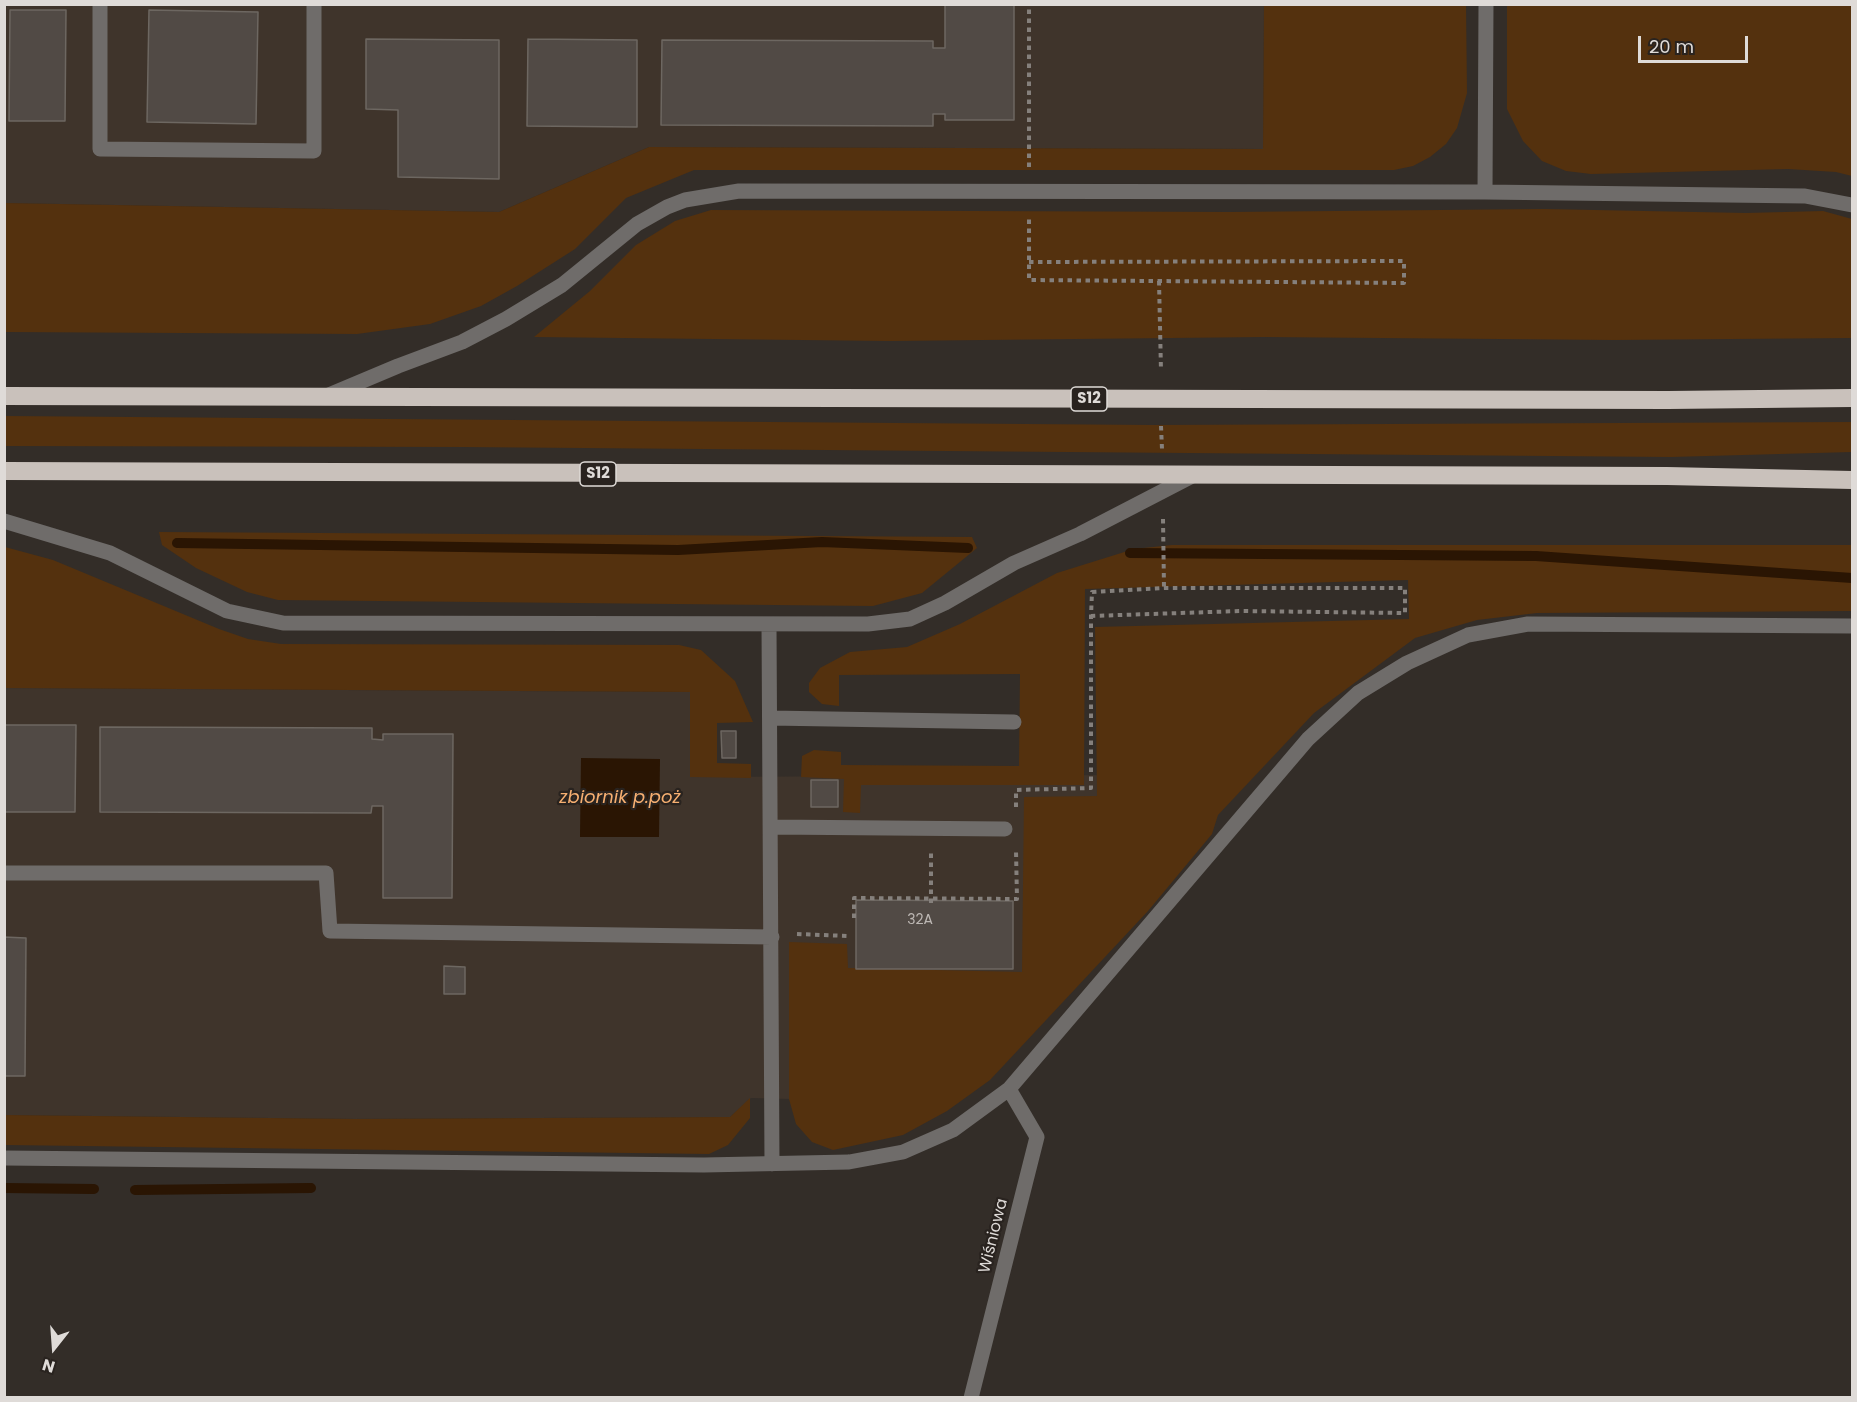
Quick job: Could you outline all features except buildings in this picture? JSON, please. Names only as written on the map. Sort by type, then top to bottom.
[{"type":"highway","name":"S12","points":[[4,396],[1668,400],[1852,398]]},
{"type":"highway","name":"S12","points":[[4,471],[1667,476],[1852,480]]},
{"type":"street","points":[[100,4],[100,149],[315,151],[314,4]]},
{"type":"street","points":[[1485,192],[1486,4]]},
{"type":"street","points":[[326,397],[462,342],[506,319],[562,285],[637,224],[685,200],[739,191],[1485,192],[1805,196],[1852,205]]},
{"type":"street","points":[[4,521],[110,553],[227,611],[266,621],[310,625],[537,622],[769,626],[868,624],[910,619],[945,603],[1014,563],[1080,534],[1192,476]]},
{"type":"street","points":[[4,1158],[772,1164],[849,1162],[903,1152],[953,1130],[983,1111],[1009,1089],[1308,740],[1358,693],[1407,663],[1468,635],[1528,624],[1852,626]]},
{"type":"street","points":[[769,626],[772,827],[772,1164]]},
{"type":"street","points":[[770,718],[1014,722]]},
{"type":"street","points":[[772,827],[1005,829]]},
{"type":"street","points":[[4,873],[326,873],[330,931],[772,937]]},
{"type":"street","name":"Wiśniowa","points":[[971,1398],[1036,1137],[1009,1089]]},
{"type":"path","points":[[1029,4],[1028,191],[1029,280],[1404,283],[1404,261],[1029,262]]},
{"type":"path","points":[[1159,281],[1161,376]]},
{"type":"path","points":[[1161,423],[1162,458]]},
{"type":"path","points":[[1163,517],[1164,588]]},
{"type":"path","points":[[1016,811],[1016,790],[1090,788],[1091,616],[1092,592],[1164,588],[1405,588],[1405,613],[1240,610],[1091,616]]},
{"type":"path","points":[[854,918],[854,897],[931,900],[1017,899],[1016,842]]},
{"type":"path","points":[[919,852],[941,852]]},
{"type":"path","points":[[931,852],[931,900]]},
{"type":"path","points":[[1006,853],[1016,853]]},
{"type":"path","points":[[797,925],[796,935],[848,936]]},
{"type":"shaded area","points":[[5,5],[1264,5],[1263,149],[649,147],[499,212],[5,203]]},
{"type":"shaded area","points":[[1264,5],[1466,5],[1467,93],[1457,128],[1446,144],[1430,157],[1413,166],[1394,170],[694,170],[626,198],[575,249],[517,286],[481,306],[430,324],[357,334],[5,332],[5,203],[499,212],[649,147],[1263,149]]},
{"type":"shaded area","points":[[1507,5],[1852,5],[1852,176],[1836,172],[1788,169],[1591,174],[1566,171],[1542,161],[1523,141],[1507,109]]},
{"type":"shaded area","points":[[1544,209],[1746,213],[1823,211],[1852,219],[1852,338],[1614,340],[1264,337],[890,341],[534,337],[590,291],[636,245],[675,221],[711,210],[1230,212]]},
{"type":"shaded area","points":[[5,416],[1153,425],[1852,422],[1852,452],[1671,457],[461,447],[5,446]]},
{"type":"shaded area","points":[[159,532],[972,537],[977,548],[922,593],[873,606],[278,600],[247,592],[196,568],[162,545]]},
{"type":"shaded area","points":[[1172,545],[1852,545],[1852,611],[1537,613],[1477,620],[1415,638],[1314,713],[1218,815],[1212,834],[1148,911],[990,1080],[947,1111],[903,1135],[833,1150],[812,1142],[796,1124],[789,1099],[789,942],[847,944],[848,968],[1022,972],[1024,797],[1097,796],[1095,627],[1409,619],[1408,580],[1085,589],[1084,785],[861,785],[860,813],[843,812],[844,779],[801,777],[802,756],[814,750],[841,752],[841,765],[1019,766],[1020,674],[839,675],[839,706],[822,704],[809,692],[809,683],[820,668],[850,652],[907,647],[960,624],[1057,573],[1134,549]]},
{"type":"shaded area","points":[[5,547],[53,560],[219,629],[248,639],[281,644],[679,645],[701,650],[735,681],[753,722],[717,723],[717,763],[751,764],[751,778],[690,777],[690,692],[5,688]]},
{"type":"shaded area","points":[[5,688],[691,692],[691,777],[1118,775],[1117,907],[805,1125],[789,1099],[751,1098],[730,1117],[356,1119],[5,1115]]},
{"type":"shaded area","points":[[750,1098],[750,1118],[728,1145],[709,1154],[5,1145],[5,1115],[356,1119],[730,1117]]},
{"type":"water","name":"zbiornik p.poż","points":[[581,758],[660,759],[659,837],[580,837]]},
{"type":"waterway","points":[[177,543],[678,550],[822,542],[968,548]]},
{"type":"waterway","points":[[1130,553],[1536,556],[1852,578]]},
{"type":"waterway","points":[[4,1188],[94,1189]]},
{"type":"waterway","points":[[135,1190],[311,1188]]}]
